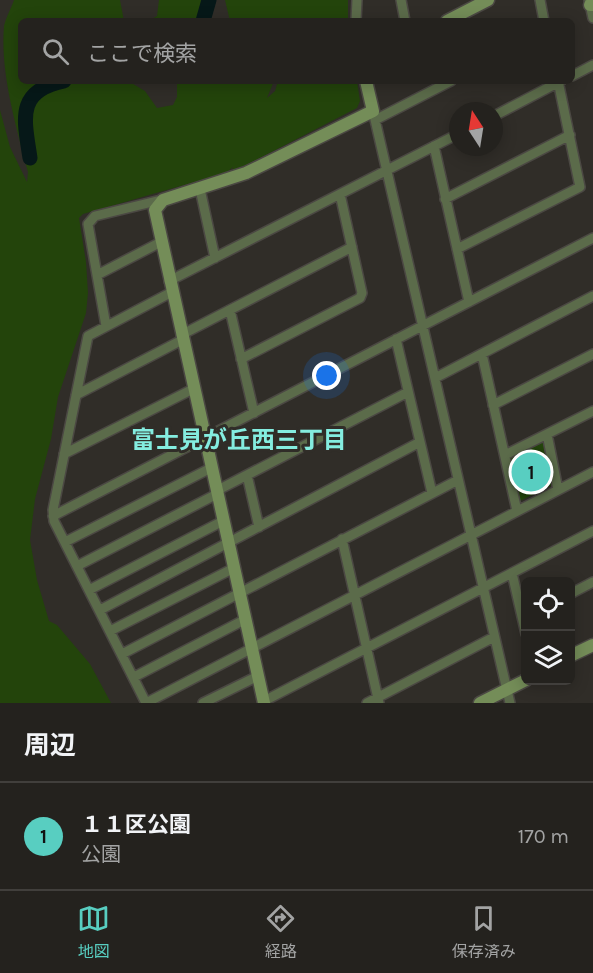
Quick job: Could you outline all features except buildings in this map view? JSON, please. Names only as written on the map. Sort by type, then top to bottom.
[{"type":"street","points":[[401,0],[404,18]]},
{"type":"street","points":[[453,18],[488,0]]},
{"type":"street","points":[[540,0],[543,18]]},
{"type":"street","points":[[356,18],[359,1]]},
{"type":"street","points":[[591,3],[593,18]]},
{"type":"street","points":[[575,74],[593,65]]},
{"type":"street","points":[[367,84],[510,703]]},
{"type":"street","points":[[106,326],[88,224],[91,219],[165,200],[253,170],[444,84]]},
{"type":"street","points":[[503,111],[555,84]]},
{"type":"street","points":[[457,249],[580,187],[559,84]]},
{"type":"street","points":[[446,199],[570,135]]},
{"type":"street","points":[[449,138],[215,258],[88,336],[53,516],[146,703],[593,472]]},
{"type":"street","points":[[434,146],[469,302]]},
{"type":"street","points":[[200,189],[215,258]]},
{"type":"street","points":[[241,359],[360,298],[362,293],[340,194]]},
{"type":"street","points":[[165,200],[159,204],[155,212],[264,702],[593,531]]},
{"type":"street","points":[[53,516],[593,238]]},
{"type":"street","points":[[97,274],[161,242]]},
{"type":"street","points":[[76,395],[230,310],[352,247]]},
{"type":"street","points":[[435,378],[593,296]]},
{"type":"street","points":[[230,310],[254,412]]},
{"type":"street","points":[[396,339],[432,493]]},
{"type":"street","points":[[482,354],[517,511]]},
{"type":"street","points":[[494,405],[593,354]]},
{"type":"street","points":[[64,454],[193,389]]},
{"type":"street","points":[[77,566],[408,392]]},
{"type":"street","points":[[505,455],[593,411]]},
{"type":"street","points":[[547,434],[558,490]]},
{"type":"street","points":[[100,610],[420,442]]},
{"type":"street","points":[[65,542],[211,468]]},
{"type":"street","points":[[247,475],[259,527]]},
{"type":"street","points":[[122,654],[458,480]]},
{"type":"street","points":[[89,590],[223,521]]},
{"type":"street","points":[[342,539],[378,700]]},
{"type":"street","points":[[110,631],[234,568]]},
{"type":"street","points":[[512,573],[521,607]]},
{"type":"street","points":[[575,591],[593,582]]},
{"type":"street","points":[[134,677],[246,619]]},
{"type":"street","points":[[368,703],[378,700],[494,637]]},
{"type":"street","points":[[575,654],[593,645]]},
{"type":"street","points":[[203,703],[258,676]]},
{"type":"street","points":[[480,703],[521,682]]},
{"type":"green space","points":[[14,0],[120,0],[123,18],[18,18],[18,84],[133,84],[145,91],[157,108],[173,105],[177,97],[177,84],[273,84],[267,98],[275,91],[277,84],[357,84],[360,101],[357,108],[246,165],[232,170],[233,167],[226,173],[83,214],[79,218],[86,262],[88,293],[86,313],[58,397],[51,439],[35,499],[30,540],[37,580],[49,621],[57,625],[90,664],[111,703],[0,703],[0,110],[10,147],[27,182],[28,172],[10,99],[4,62],[3,44],[6,19]]},
{"type":"green space","points":[[159,0],[216,0],[209,18],[202,18],[200,15],[198,18],[153,18],[157,16]]},
{"type":"green space","points":[[225,0],[348,0],[348,18],[229,18]]},
{"type":"green space","points":[[544,440],[552,485],[520,501],[510,458]]},
{"type":"waterway","points":[[204,18],[209,0]]},
{"type":"waterway","points":[[30,158],[25,119],[27,108],[31,99],[38,92],[55,84]]},
{"type":"place","name":"１１区公園","points":[[531,472]]},
{"type":"district","name":"富士見が丘西三丁目","points":[[239,440]]}]
